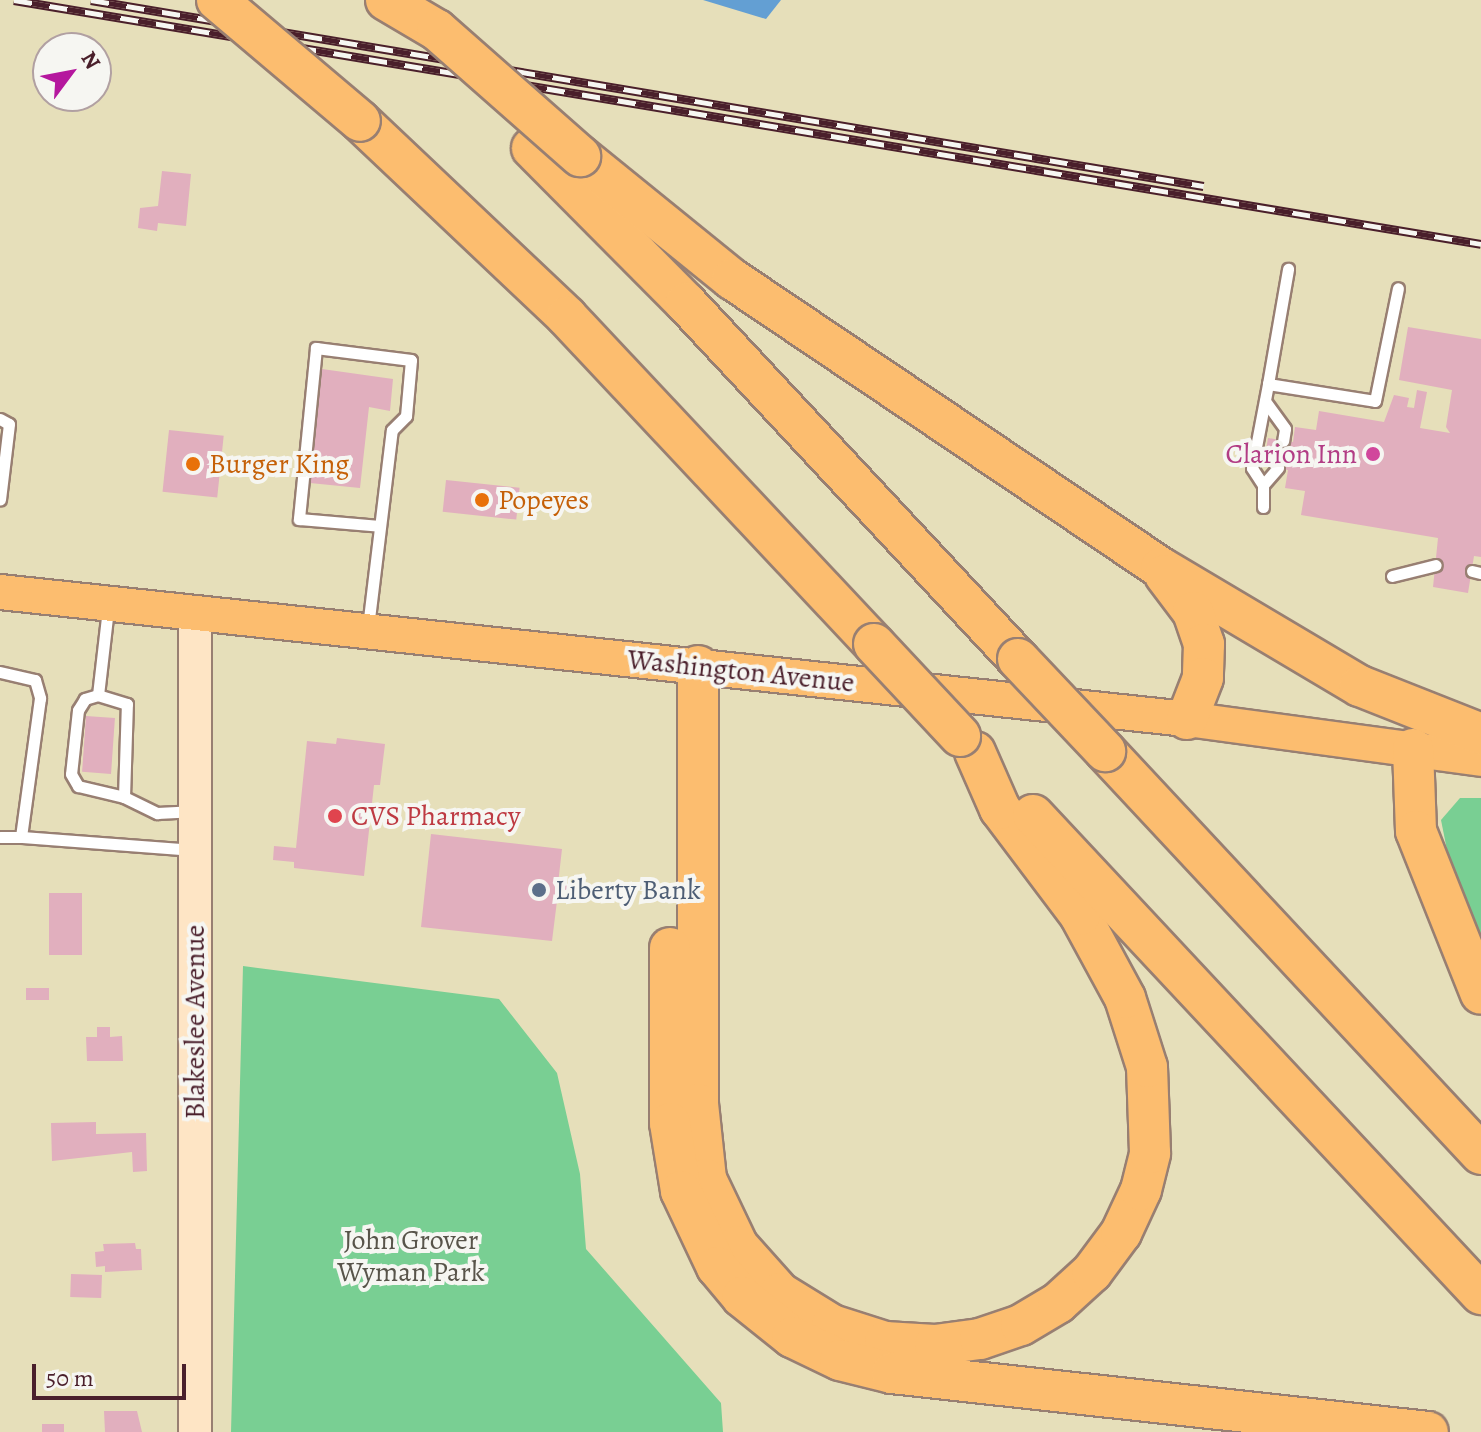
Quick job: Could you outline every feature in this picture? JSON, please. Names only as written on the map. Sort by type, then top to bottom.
[{"type":"highway","points":[[217,0],[360,121],[567,317],[1481,1294]]},
{"type":"highway","points":[[368,0],[532,148],[686,303],[1481,1154]]},
{"type":"highway","points":[[386,0],[437,30],[580,156],[732,279],[1161,568],[1346,679],[1481,734]]},
{"type":"highway","points":[[1161,568],[1193,612],[1204,644],[1203,678],[1187,719]]},
{"type":"highway","points":[[684,665],[698,1104],[706,1179],[738,1246],[780,1293],[832,1325],[885,1342],[935,1345],[980,1339],[1021,1325],[1058,1303],[1092,1272],[1121,1233],[1141,1190],[1150,1153],[1147,1067],[1125,998],[1080,915],[1000,809],[967,744]]},
{"type":"highway","points":[[684,665],[672,1148],[696,1231],[742,1297],[809,1347],[877,1370],[1428,1432]]},
{"type":"highway","points":[[1413,749],[1416,831],[1481,994]]},
{"type":"main road","name":"Washington Avenue","points":[[0,592],[1187,719],[1481,759]]},
{"type":"street","name":"Blakeslee Avenue","points":[[195,613],[195,1432]]},
{"type":"lane","points":[[1263,507],[1263,485],[1252,468],[1288,269]]},
{"type":"lane","points":[[1268,384],[1375,401],[1398,288]]},
{"type":"lane","points":[[367,631],[392,430],[406,416],[411,360],[316,348],[299,519],[380,526]]},
{"type":"lane","points":[[1265,401],[1285,429],[1283,441]]},
{"type":"lane","points":[[0,419],[9,424],[0,499]]},
{"type":"lane","points":[[1263,485],[1278,468]]},
{"type":"lane","points":[[1392,576],[1436,565]]},
{"type":"lane","points":[[98,695],[108,604]]},
{"type":"lane","points":[[0,672],[35,680],[40,698],[21,837]]},
{"type":"lane","points":[[124,797],[127,704],[98,695],[85,699],[78,710],[71,774],[89,791],[124,797],[157,813],[195,811]]},
{"type":"lane","points":[[0,837],[195,850]]},
{"type":"green space","points":[[1460,798],[1481,798],[1481,940],[1452,875],[1441,820]]},
{"type":"green space","name":"John Grover Wyman Park","points":[[243,966],[499,999],[557,1073],[580,1174],[586,1249],[721,1403],[723,1432],[231,1432]]},
{"type":"water","points":[[703,0],[781,0],[766,19]]},
{"type":"building","points":[[162,171],[191,174],[186,226],[158,223],[157,231],[138,228],[140,208],[158,206]]},
{"type":"building","name":"Clarion Inn","points":[[1408,327],[1481,339],[1481,557],[1474,556],[1468,593],[1433,587],[1438,538],[1301,515],[1305,491],[1285,488],[1288,470],[1263,466],[1268,438],[1293,442],[1295,427],[1316,430],[1319,411],[1384,422],[1394,395],[1409,398],[1407,407],[1414,408],[1417,390],[1427,392],[1420,428],[1450,433],[1446,427],[1452,390],[1399,380]]},
{"type":"building","points":[[322,369],[393,379],[390,411],[369,407],[360,488],[310,483]]},
{"type":"building","name":"Burger King","points":[[169,430],[224,436],[217,497],[163,492]]},
{"type":"building","name":"Popeyes","points":[[446,480],[520,488],[516,520],[443,512]]},
{"type":"building","points":[[86,716],[115,718],[111,774],[82,772]]},
{"type":"building","name":"CVS Pharmacy","points":[[337,738],[385,744],[380,785],[374,785],[364,876],[294,868],[294,862],[273,860],[274,846],[296,848],[307,741],[336,744]]},
{"type":"building","points":[[431,834],[562,849],[558,884],[573,886],[571,902],[557,901],[552,941],[421,927]]},
{"type":"building","points":[[49,893],[82,893],[82,955],[49,955]]},
{"type":"building","points":[[26,988],[49,988],[49,1000],[26,1000]]},
{"type":"building","points":[[97,1027],[110,1027],[110,1037],[122,1036],[123,1061],[87,1061],[86,1037],[97,1037]]},
{"type":"building","points":[[96,1122],[96,1134],[146,1133],[147,1171],[133,1172],[132,1152],[52,1161],[51,1123]]},
{"type":"building","points":[[135,1243],[136,1249],[141,1249],[142,1270],[105,1272],[105,1266],[96,1267],[95,1252],[104,1251],[103,1244]]},
{"type":"building","points":[[71,1274],[102,1275],[101,1298],[70,1297]]},
{"type":"building","points":[[104,1411],[137,1411],[142,1432],[105,1432]]},
{"type":"building","points":[[42,1424],[64,1424],[64,1432],[42,1432]]},
{"type":"railway","points":[[14,0],[1481,244]]},
{"type":"railway","points":[[91,0],[1204,186]]},
{"type":"place","name":"Clarion Inn","points":[[1373,454]]},
{"type":"place","name":"Burger King","points":[[193,464]]},
{"type":"place","name":"Popeyes","points":[[482,500]]},
{"type":"place","name":"CVS Pharmacy","points":[[335,816]]},
{"type":"place","name":"Liberty Bank","points":[[539,890]]}]
